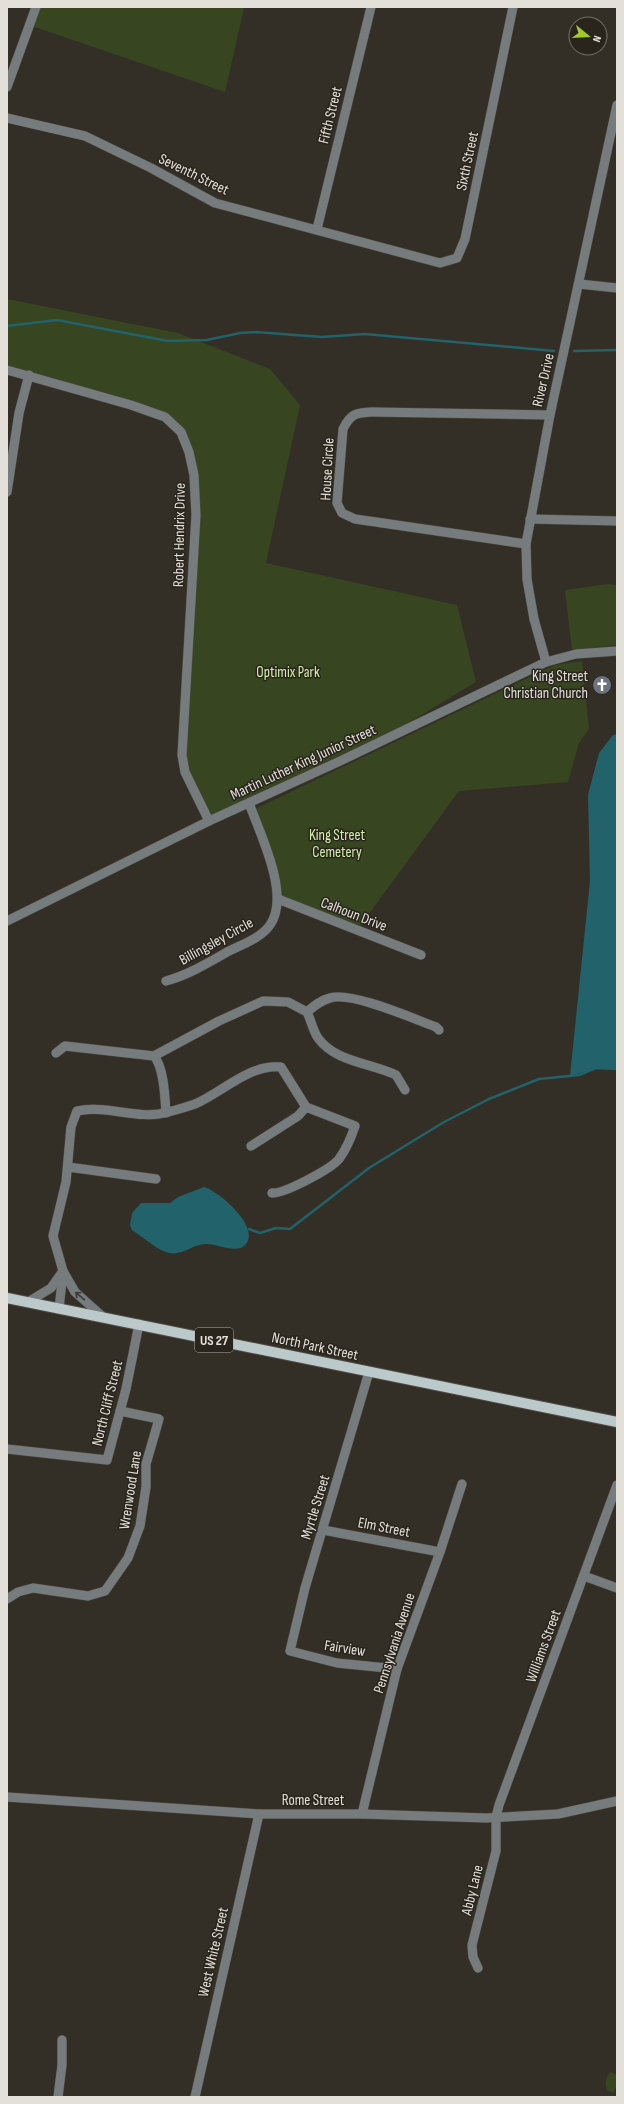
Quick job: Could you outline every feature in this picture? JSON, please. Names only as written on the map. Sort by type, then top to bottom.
[{"type":"main road","name":"North Park Street","points":[[7,1298],[102,1316],[617,1422]]},
{"type":"street","points":[[7,87],[36,7]]},
{"type":"street","name":"Fifth Street","points":[[317,229],[371,7]]},
{"type":"street","name":"Sixth Street","points":[[397,251],[440,263],[456,258],[465,239],[513,7]]},
{"type":"street","name":"River Drive","points":[[546,662],[534,619],[527,579],[526,544],[550,415],[614,131],[617,105]]},
{"type":"street","name":"Seventh Street","points":[[7,118],[84,136],[151,168],[215,203],[397,251]]},
{"type":"street","points":[[579,284],[617,288]]},
{"type":"street","name":"Robert Hendrix Drive","points":[[7,370],[29,375],[165,417],[181,432],[189,452],[194,474],[196,515],[182,755],[188,778],[209,821]]},
{"type":"street","points":[[7,492],[19,413],[29,375]]},
{"type":"street","name":"House Circle","points":[[526,544],[355,519],[342,513],[337,503],[343,429],[349,419],[356,413],[550,415]]},
{"type":"street","points":[[530,519],[617,521]]},
{"type":"street","name":"Martin Luther King Junior Street","points":[[7,921],[209,821],[338,762],[443,710],[546,662],[576,654],[617,651]]},
{"type":"street","name":"Billingsley Circle","points":[[166,981],[184,976],[255,938],[269,926],[277,909],[278,899],[268,856],[249,802]]},
{"type":"street","name":"Calhoun Drive","points":[[278,899],[421,955]]},
{"type":"street","points":[[7,914],[7,921]]},
{"type":"street","points":[[307,1012],[318,1003],[332,997],[354,998],[436,1027],[439,1030]]},
{"type":"street","points":[[56,1053],[65,1046],[86,1047],[154,1056],[219,1021],[263,1001],[288,1002],[307,1012],[318,1037],[328,1049],[341,1056],[396,1075],[405,1090]]},
{"type":"street","points":[[154,1056],[158,1061],[166,1113]]},
{"type":"street","points":[[102,1316],[75,1292],[63,1271],[53,1236],[68,1167],[71,1126],[77,1111],[88,1108],[152,1115],[166,1113],[195,1104],[262,1068],[272,1066],[281,1067],[306,1107],[355,1126],[349,1145],[338,1161],[280,1194],[272,1193]]},
{"type":"street","points":[[251,1146],[298,1116],[306,1107]]},
{"type":"street","points":[[68,1167],[156,1179]]},
{"type":"street","points":[[28,1302],[51,1288],[63,1271]]},
{"type":"street","points":[[60,1309],[63,1271]]},
{"type":"street","name":"North Cliff Street","points":[[7,1449],[107,1460],[120,1411],[139,1324]]},
{"type":"street","name":"Myrtle Street","points":[[290,1651],[305,1588],[369,1372]]},
{"type":"street","name":"Wrenwood Lane","points":[[7,1599],[18,1592],[33,1588],[88,1596],[105,1591],[128,1558],[140,1526],[146,1487],[146,1464],[159,1419],[120,1411]]},
{"type":"street","name":"Pennsylvania Avenue","points":[[362,1814],[397,1669],[440,1552],[462,1484]]},
{"type":"street","name":"Williams Street","points":[[496,1817],[617,1486]]},
{"type":"street","name":"Elm Street","points":[[323,1530],[440,1552]]},
{"type":"street","points":[[584,1576],[617,1588]]},
{"type":"street","name":"Fairview","points":[[290,1651],[337,1663],[397,1669]]},
{"type":"street","name":"Rome Street","points":[[7,1798],[259,1814],[362,1814],[496,1817],[558,1814],[617,1801]]},
{"type":"street","name":"West White Street","points":[[195,2097],[259,1814]]},
{"type":"street","name":"Abby Lane","points":[[478,1968],[473,1957],[472,1945],[496,1851],[496,1817]]},
{"type":"street","points":[[58,2097],[62,2064],[62,2040]]},
{"type":"green space","points":[[36,7],[244,8],[225,92],[29,25]]},
{"type":"green space","name":"Optimix Park","points":[[7,299],[178,333],[270,369],[300,405],[266,563],[457,605],[476,682],[365,749],[209,821],[185,772],[194,475],[181,432],[165,417],[7,370]]},
{"type":"green space","points":[[607,584],[617,585],[617,645],[572,650],[565,590]]},
{"type":"green space","name":"King Street Cemetery","points":[[582,661],[589,729],[579,743],[568,782],[459,791],[360,926],[282,897],[255,809],[555,665]]},
{"type":"green space","points":[[611,2072],[617,2075],[616,2087],[613,2093],[607,2090],[606,2085],[606,2080]]},
{"type":"water","points":[[617,734],[617,1069],[596,1068],[570,1076],[590,881],[588,795],[599,753],[613,735]]},
{"type":"water","points":[[204,1187],[219,1195],[243,1220],[248,1229],[249,1238],[245,1245],[241,1248],[232,1249],[211,1244],[202,1244],[179,1253],[169,1253],[155,1246],[132,1230],[130,1225],[132,1213],[141,1203],[170,1203],[178,1197]]},
{"type":"waterway","points":[[7,326],[57,320],[168,341],[207,340],[240,333],[256,332],[322,337],[365,334],[554,351]]},
{"type":"waterway","points":[[574,351],[617,350]]},
{"type":"waterway","points":[[249,1229],[260,1233],[276,1228],[290,1229],[369,1168],[444,1122],[489,1099],[539,1079],[579,1075],[596,1068],[617,1069]]},
{"type":"place","name":"King Street Christian Church","points":[[602,685]]}]
